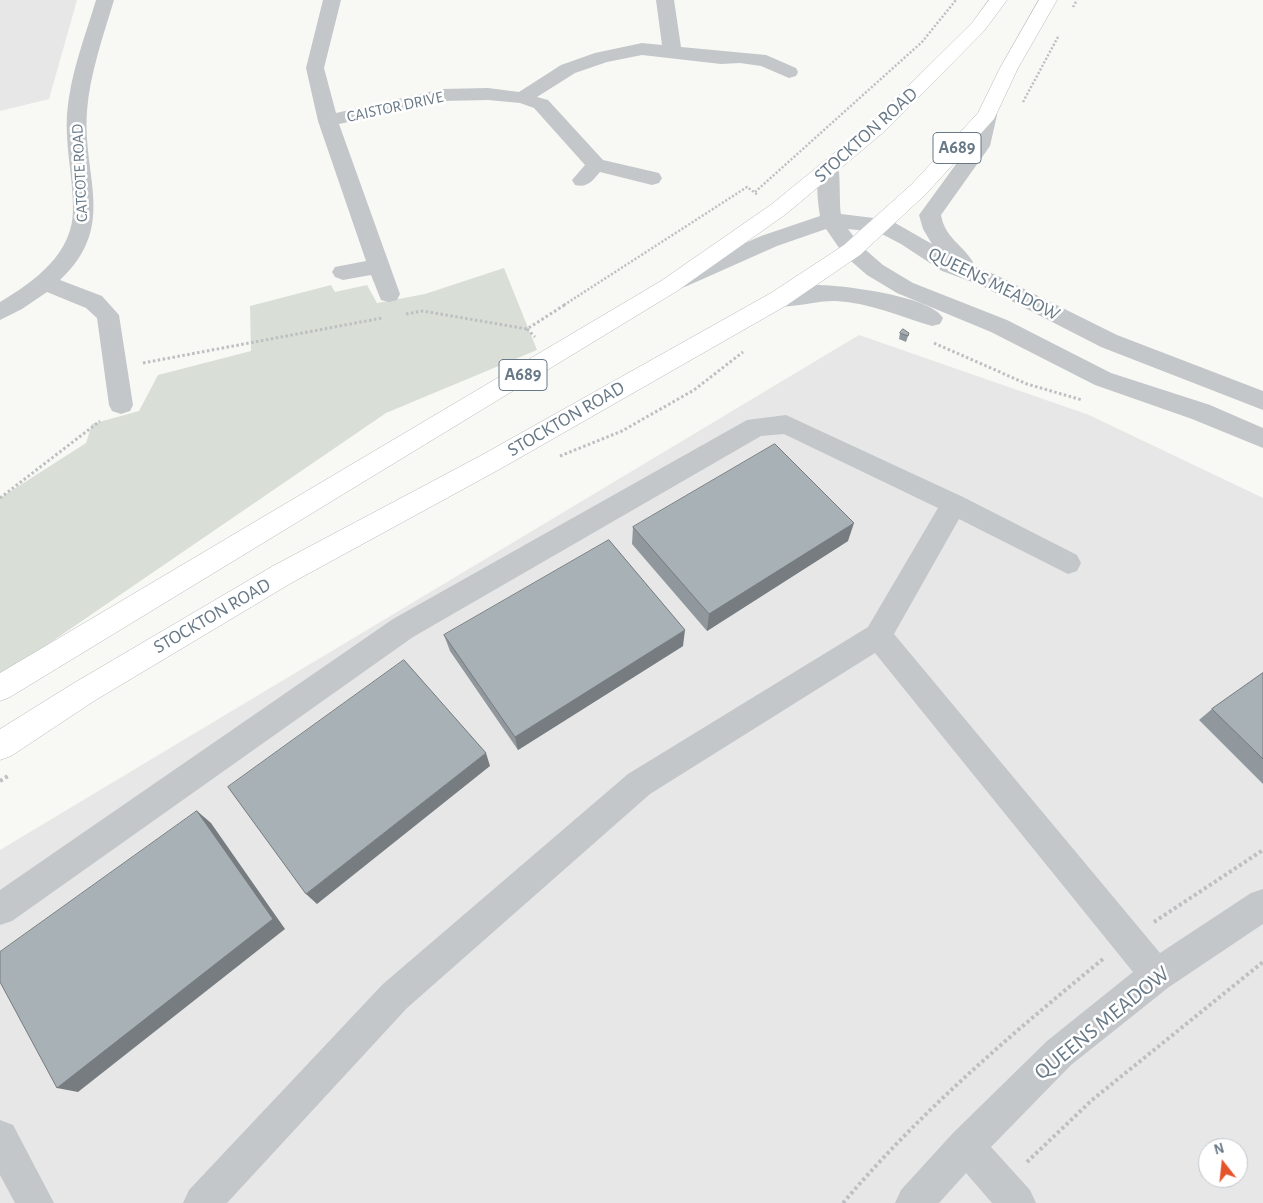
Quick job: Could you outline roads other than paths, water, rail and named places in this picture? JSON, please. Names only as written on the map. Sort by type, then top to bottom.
[{"type":"highway","name":"STOCKTON ROAD","points":[[0,688],[669,286],[779,209],[879,126],[978,27],[998,0]]},
{"type":"highway","name":"STOCKTON ROAD","points":[[0,746],[84,692],[283,574],[491,462],[779,299],[852,250],[882,225],[919,189],[987,115],[1009,68],[1048,0]]},
{"type":"street","name":"CATCOTE ROAD","points":[[0,312],[44,282],[74,250],[83,228],[84,209],[77,116],[80,90],[104,0]]},
{"type":"street","name":"CAISTOR DRIVE","points":[[332,0],[315,68],[328,121],[389,294]]},
{"type":"street","points":[[665,0],[672,51]]},
{"type":"street","points":[[522,98],[568,69],[602,57],[642,49],[766,61],[789,72]]},
{"type":"street","name":"CAISTOR DRIVE","points":[[328,121],[442,95],[488,94],[522,98],[541,104],[596,165]]},
{"type":"street","points":[[987,115],[980,146],[930,215],[931,226],[944,246],[988,280]]},
{"type":"street","points":[[582,180],[596,165],[652,178]]},
{"type":"street","points":[[830,168],[828,194],[831,220]]},
{"type":"street","name":"QUEENS MEADOW","points":[[831,220],[852,250],[875,270],[905,288],[999,326],[1102,379]]},
{"type":"street","name":"QUEENS MEADOW","points":[[669,286],[769,241],[831,220],[882,225],[909,239],[950,266],[988,280],[1109,341],[1263,401]]},
{"type":"street","points":[[343,272],[378,267]]},
{"type":"street","points":[[44,282],[94,302],[108,315],[121,404]]},
{"type":"street","name":"QUEENS MEADOW","points":[[779,299],[820,293],[870,297],[910,309],[978,338],[1201,412],[1263,438]]},
{"type":"street","points":[[0,909],[403,628],[756,427],[786,424],[954,504],[1068,563]]},
{"type":"street","points":[[202,1203],[395,996],[639,784],[878,636],[954,504]]},
{"type":"street","points":[[878,636],[1157,975]]},
{"type":"street","name":"QUEENS MEADOW","points":[[914,1203],[966,1146],[1059,1053],[1157,975],[1263,905]]},
{"type":"street","points":[[0,1138],[35,1203]]},
{"type":"street","points":[[966,1146],[1010,1194]]}]
